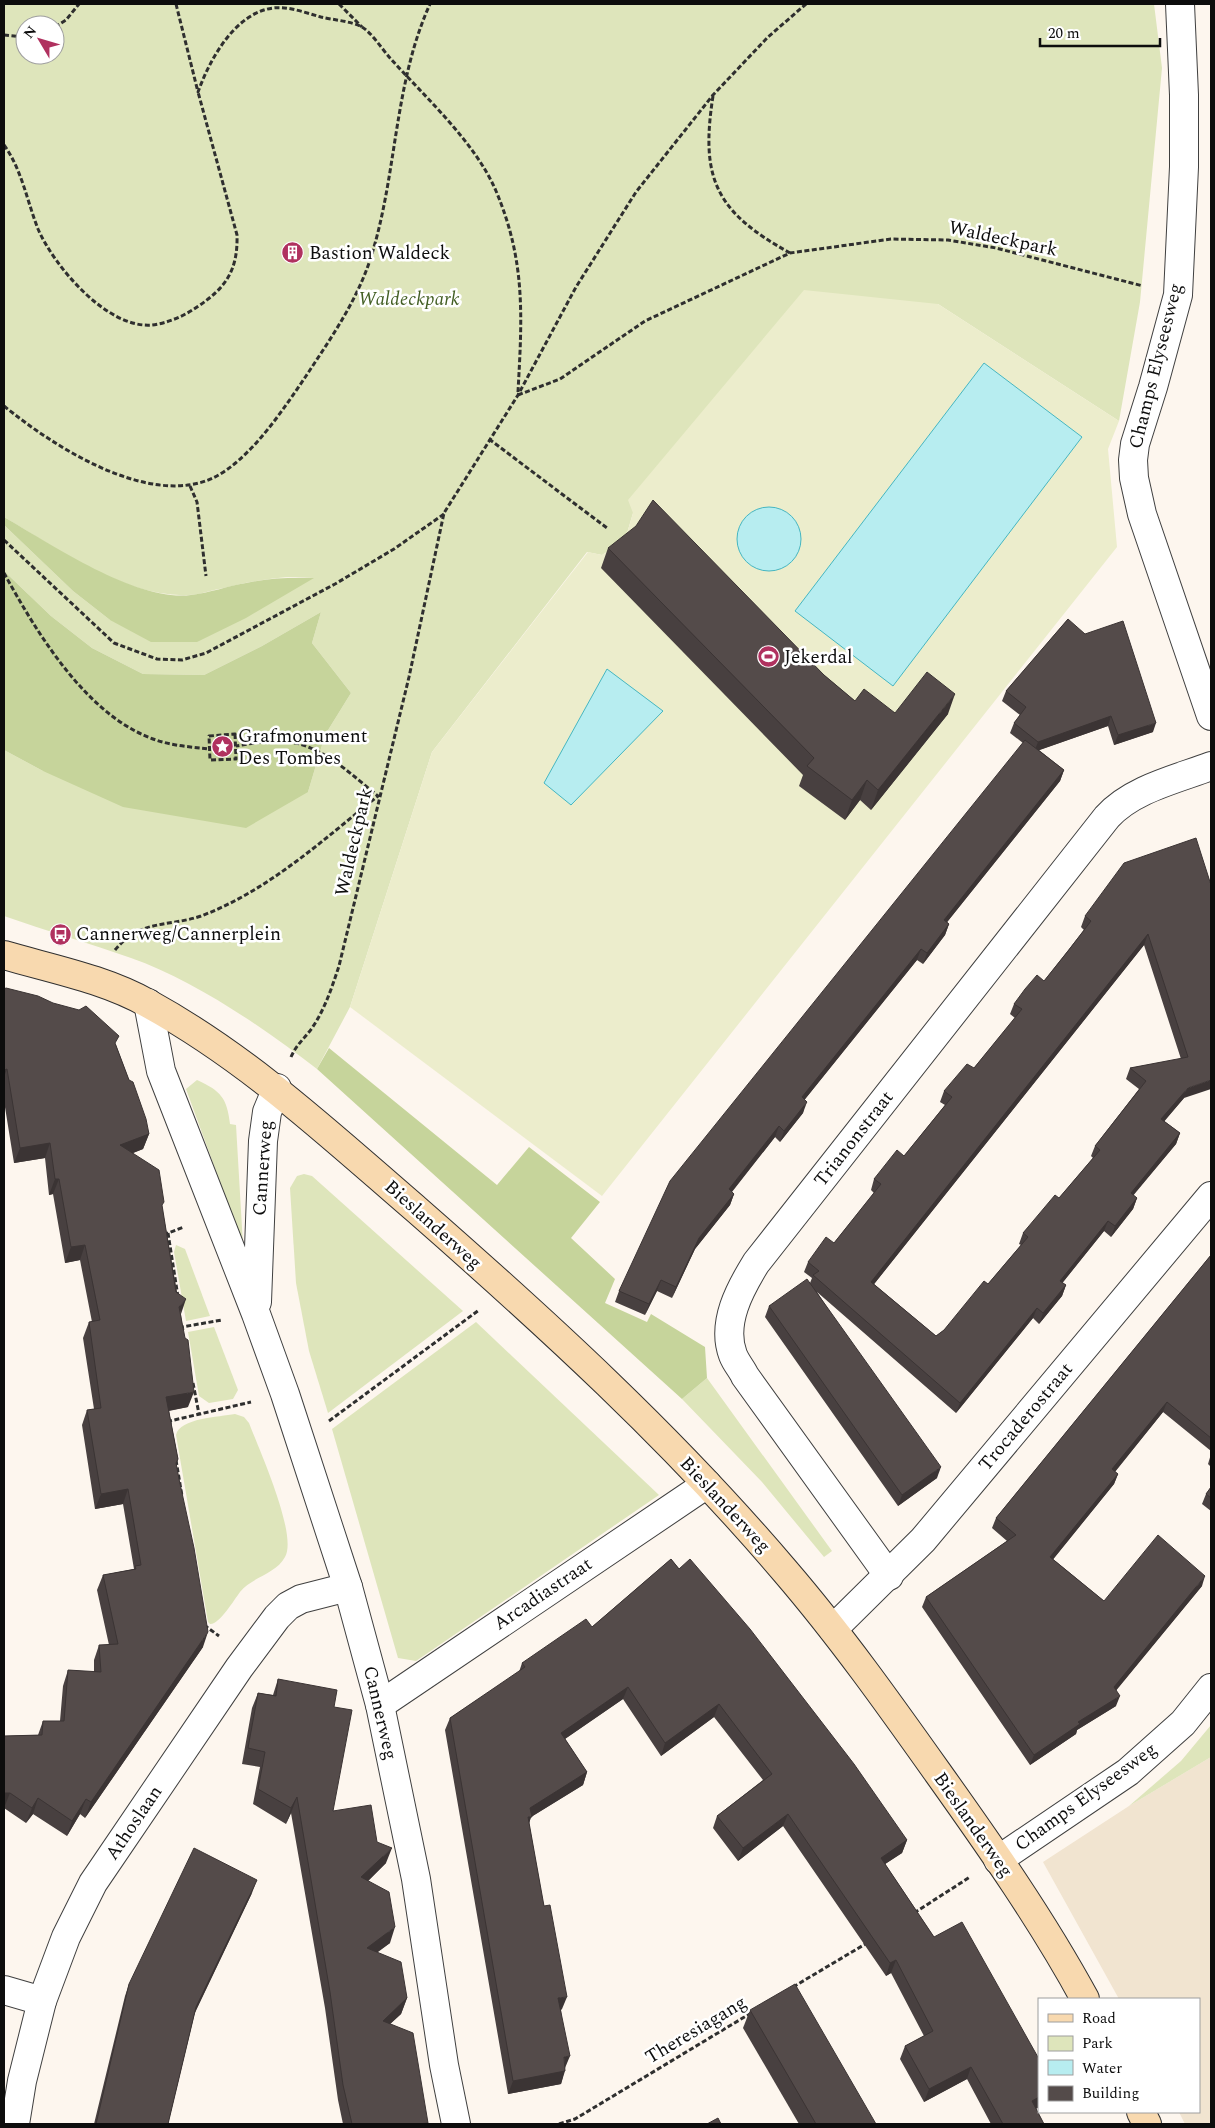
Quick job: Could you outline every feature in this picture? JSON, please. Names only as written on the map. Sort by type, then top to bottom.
[{"type":"main road","points":[[4,955],[101,983],[148,1003],[213,1042],[277,1088]]},
{"type":"main road","name":"Bieslanderweg","points":[[277,1088],[506,1290],[570,1350],[707,1484],[785,1571],[833,1629],[998,1860],[1051,1940],[1084,1998]]},
{"type":"street","name":"Champs Elyseesweg","points":[[1180,4],[1184,113],[1178,295],[1135,444],[1133,460],[1134,478],[1142,514],[1211,716]]},
{"type":"street","name":"Trianonstraat","points":[[889,1576],[745,1376],[733,1355],[730,1335],[732,1313],[739,1292],[756,1263],[1118,804],[1211,766]]},
{"type":"street","name":"Cannerweg","points":[[148,1003],[161,1071],[256,1314],[285,1394],[348,1587],[380,1705],[416,1880],[444,2065],[456,2124]]},
{"type":"street","name":"Cannerweg","points":[[256,1314],[263,1141],[267,1112],[277,1088]]},
{"type":"street","name":"Trocaderostraat","points":[[833,1629],[889,1576],[923,1540],[1211,1196]]},
{"type":"street","name":"Arcadiastraat","points":[[380,1705],[707,1484]]},
{"type":"street","name":"Athoslaan","points":[[16,2124],[22,2081],[42,2001],[66,1937],[94,1883],[248,1657],[278,1617],[288,1606],[301,1600],[348,1587]]},
{"type":"street","name":"Champs Elyseesweg","points":[[998,1860],[1134,1766],[1183,1723],[1211,1688]]},
{"type":"street","points":[[4,1990],[42,2001]]},
{"type":"path","points":[[65,21],[79,4]]},
{"type":"path","points":[[4,145],[16,166],[47,246],[73,281],[116,317],[136,324],[151,325],[172,320],[215,295],[232,272],[238,248],[237,235],[176,4]]},
{"type":"path","points":[[339,4],[465,141],[495,189],[514,244],[522,309],[518,395]]},
{"type":"path","points":[[4,406],[61,447],[96,466],[150,483],[170,487],[190,486],[213,478],[227,469],[263,434],[287,404],[353,302],[367,270],[381,222],[406,76],[414,43],[430,4]]},
{"type":"path","name":"Waldeckpark","points":[[295,1048],[312,1027],[334,984],[378,796],[409,677],[444,513],[518,395],[605,237],[636,192],[713,96],[768,37],[806,4]]},
{"type":"path","points":[[198,92],[204,76],[225,42],[240,25],[255,14],[275,8],[290,9],[362,27]]},
{"type":"path","points":[[713,96],[708,146],[710,169],[716,187],[725,202],[752,229],[790,253]]},
{"type":"path","name":"Waldeckpark","points":[[518,395],[560,379],[645,321],[790,253],[891,239],[948,240],[996,248],[1178,295]]},
{"type":"path","points":[[489,439],[607,528]]},
{"type":"path","points":[[190,486],[197,502],[206,576]]},
{"type":"path","points":[[4,540],[114,644],[150,657],[182,660],[206,653],[335,584],[394,549],[444,513]]},
{"type":"path","points":[[4,573],[25,611],[61,664],[82,689],[124,723],[151,738],[167,743],[209,749]]},
{"type":"path","points":[[235,734],[236,759],[210,760],[209,749],[209,736],[235,734]]},
{"type":"path","points":[[101,983],[112,954],[132,933],[151,926],[200,916],[243,896],[294,863],[378,796],[350,774],[308,746],[282,741],[236,746]]},
{"type":"path","points":[[178,1299],[168,1233],[217,1214]]},
{"type":"path","points":[[301,1442],[506,1290]]},
{"type":"path","points":[[182,1327],[256,1314]]},
{"type":"path","points":[[181,1318],[184,1337]]},
{"type":"path","points":[[192,1376],[199,1414]]},
{"type":"path","points":[[171,1431],[170,1421],[285,1394]]},
{"type":"path","points":[[174,1450],[183,1498]]},
{"type":"path","points":[[204,1624],[248,1657]]},
{"type":"path","points":[[908,1917],[998,1860]]},
{"type":"path","points":[[792,1988],[876,1938]]},
{"type":"path","name":"Theresiagang","points":[[559,2124],[575,2119],[759,2008]]},
{"type":"shaded area","points":[[1211,1757],[1211,2124],[1185,2124],[1180,2113],[1200,2113],[1200,1998],[1118,1998],[1043,1862],[1129,1806]]},
{"type":"green space","name":"Waldeckpark","points":[[4,4],[1154,4],[1162,68],[1140,302],[1119,421],[938,304],[633,513],[625,540],[602,555],[587,552],[432,752],[350,1007],[317,1069],[228,1006],[155,967],[4,916],[4,750],[43,771],[308,792],[325,735],[351,693],[312,643],[321,612],[262,646],[204,675],[143,674],[92,648],[51,616],[4,571],[4,525],[73,591],[110,620],[313,578],[266,579],[200,594],[165,594],[116,580],[69,556],[4,517]]},
{"type":"green space","name":"Jekerdal","points":[[804,290],[938,304],[1119,421],[1108,449],[1117,547],[602,1196],[350,1007],[432,752],[588,552],[602,555],[625,540],[633,513],[628,500]]},
{"type":"green space","points":[[4,517],[94,569],[145,590],[169,595],[198,594],[239,584],[272,579],[314,578],[246,618],[197,642],[151,642],[110,620],[73,591],[4,525]]},
{"type":"green space","points":[[4,571],[51,616],[92,648],[143,674],[204,675],[262,646],[321,612],[312,643],[351,693],[325,735],[308,792],[246,828],[123,807],[43,771],[4,750]]},
{"type":"green space","points":[[329,1048],[497,1185],[529,1147],[600,1202],[571,1238],[615,1279],[605,1303],[647,1322],[651,1314],[705,1347],[707,1378],[682,1399],[317,1069]]},
{"type":"green space","points":[[197,1080],[212,1088],[221,1096],[227,1108],[230,1124],[236,1125],[243,1245],[186,1089]]},
{"type":"green space","points":[[304,1174],[312,1176],[463,1311],[328,1413],[309,1351],[296,1283],[290,1188],[297,1176]]},
{"type":"green space","points":[[176,1245],[185,1249],[210,1316],[186,1321],[174,1252]]},
{"type":"green space","points":[[476,1322],[659,1495],[416,1661],[398,1658],[332,1429]]},
{"type":"green space","points":[[214,1327],[238,1390],[233,1399],[209,1403],[199,1396],[188,1332]]},
{"type":"green space","points":[[707,1378],[832,1551],[824,1557],[762,1482],[682,1399]]},
{"type":"green space","points":[[235,1414],[244,1417],[249,1423],[261,1452],[282,1512],[288,1546],[285,1557],[276,1568],[245,1587],[218,1621],[210,1624],[208,1622],[176,1435],[179,1429],[192,1422],[210,1417]]},
{"type":"green space","points":[[1211,1725],[1211,1757],[1129,1806],[1181,1761]]},
{"type":"water","points":[[984,363],[1082,437],[893,686],[795,611]]},
{"type":"water","points":[[763,507],[775,507],[792,516],[799,527],[801,539],[799,551],[792,562],[775,571],[763,571],[751,566],[742,557],[737,545],[737,533],[742,521],[751,512]]},
{"type":"water","points":[[607,669],[663,711],[571,805],[544,783]]},
{"type":"building","points":[[653,500],[824,675],[855,701],[864,689],[895,713],[927,672],[955,694],[878,790],[867,780],[852,800],[807,766],[814,758],[608,548],[636,526]]},
{"type":"building","points":[[1068,619],[1085,634],[1123,621],[1156,723],[1118,735],[1111,716],[1038,742],[1014,723],[1026,707],[1006,691]]},
{"type":"building","points":[[1025,740],[1064,770],[944,920],[949,924],[927,953],[921,949],[802,1097],[807,1102],[784,1131],[779,1126],[729,1189],[734,1194],[699,1238],[676,1287],[661,1280],[649,1304],[619,1291],[670,1181]]},
{"type":"building","points":[[1196,838],[1211,885],[1211,1080],[1188,1088],[1161,1119],[1180,1133],[1131,1193],[1137,1198],[1115,1226],[1108,1221],[1060,1281],[1066,1285],[1043,1313],[1037,1308],[960,1403],[813,1275],[819,1271],[808,1262],[826,1237],[834,1243],[881,1184],[874,1179],[897,1150],[904,1156],[952,1097],[944,1091],[967,1064],[974,1068],[1022,1009],[1014,1004],[1025,989],[1037,975],[1044,981],[1068,951],[1091,921],[1085,916],[1124,863]],"holes":[[[1148,934],[1188,1057],[1130,1068],[1146,1081],[1095,1146],[1100,1150],[1059,1198],[1055,1195],[1023,1233],[1028,1237],[988,1284],[984,1281],[944,1330],[936,1336],[871,1282]]]},
{"type":"building","points":[[4,989],[38,996],[53,1003],[79,1010],[86,1006],[119,1036],[115,1043],[129,1080],[133,1082],[146,1119],[149,1134],[120,1145],[159,1170],[164,1202],[162,1205],[176,1292],[186,1299],[179,1307],[185,1338],[188,1340],[194,1392],[166,1397],[178,1459],[176,1463],[194,1548],[208,1632],[91,1802],[86,1799],[72,1821],[38,1798],[32,1808],[10,1793],[4,1793],[4,1736],[42,1735],[43,1721],[64,1721],[68,1670],[101,1672],[99,1645],[118,1644],[103,1575],[136,1569],[135,1566],[141,1565],[128,1489],[101,1494],[87,1410],[101,1408],[89,1322],[100,1320],[85,1245],[71,1247],[59,1179],[55,1179],[50,1143],[20,1148],[7,1069],[4,1070]]},
{"type":"building","points":[[1211,1255],[1211,1438],[1167,1402],[1112,1469],[1118,1474],[1050,1557],[1104,1601],[1158,1535],[1205,1576],[1114,1687],[1120,1696],[1078,1722],[1080,1724],[1034,1755],[926,1597],[1016,1535],[996,1518]]},
{"type":"building","points":[[807,1279],[941,1467],[902,1495],[769,1306]]},
{"type":"building","points":[[1211,1487],[1211,1498],[1206,1494]]},
{"type":"building","points":[[671,1559],[679,1569],[690,1559],[750,1629],[854,1764],[907,1840],[881,1858],[934,1937],[962,1922],[1038,2057],[1038,2098],[1032,2101],[1044,2124],[1003,2124],[971,2067],[929,2089],[905,2046],[933,2031],[896,1960],[890,1963],[788,1814],[743,1848],[717,1816],[772,1774],[719,1704],[665,1743],[628,1687],[561,1733],[587,1772],[530,1808],[532,1817],[528,1817],[544,1906],[550,1905],[567,1997],[558,1998],[570,2056],[564,2057],[565,2071],[513,2081],[450,1718],[525,1667],[522,1663],[586,1619],[592,1627]]},
{"type":"building","points":[[278,1679],[337,1690],[334,1707],[352,1710],[333,1811],[371,1805],[377,1842],[392,1848],[361,1877],[389,1892],[395,1927],[367,1948],[401,1962],[407,1998],[383,2021],[413,2033],[428,2123],[352,2124],[343,2085],[330,1992],[297,1797],[291,1808],[258,1789],[265,1752],[248,1748],[258,1693],[276,1696]]},
{"type":"building","points":[[194,1848],[257,1880],[196,2007],[168,2124],[96,2124],[129,1984]]},
{"type":"building","points":[[795,1984],[876,2124],[816,2124],[750,2010]]},
{"type":"building","points":[[718,2118],[721,2124],[707,2124]]},
{"type":"place","name":"Bastion Waldeck","points":[[293,253]]},
{"type":"place","name":"Jekerdal","points":[[768,657]]},
{"type":"place","name":"Grafmonument Des Tombes","points":[[222,747]]},
{"type":"place","name":"Cannerweg/Cannerplein","points":[[60,934]]}]
